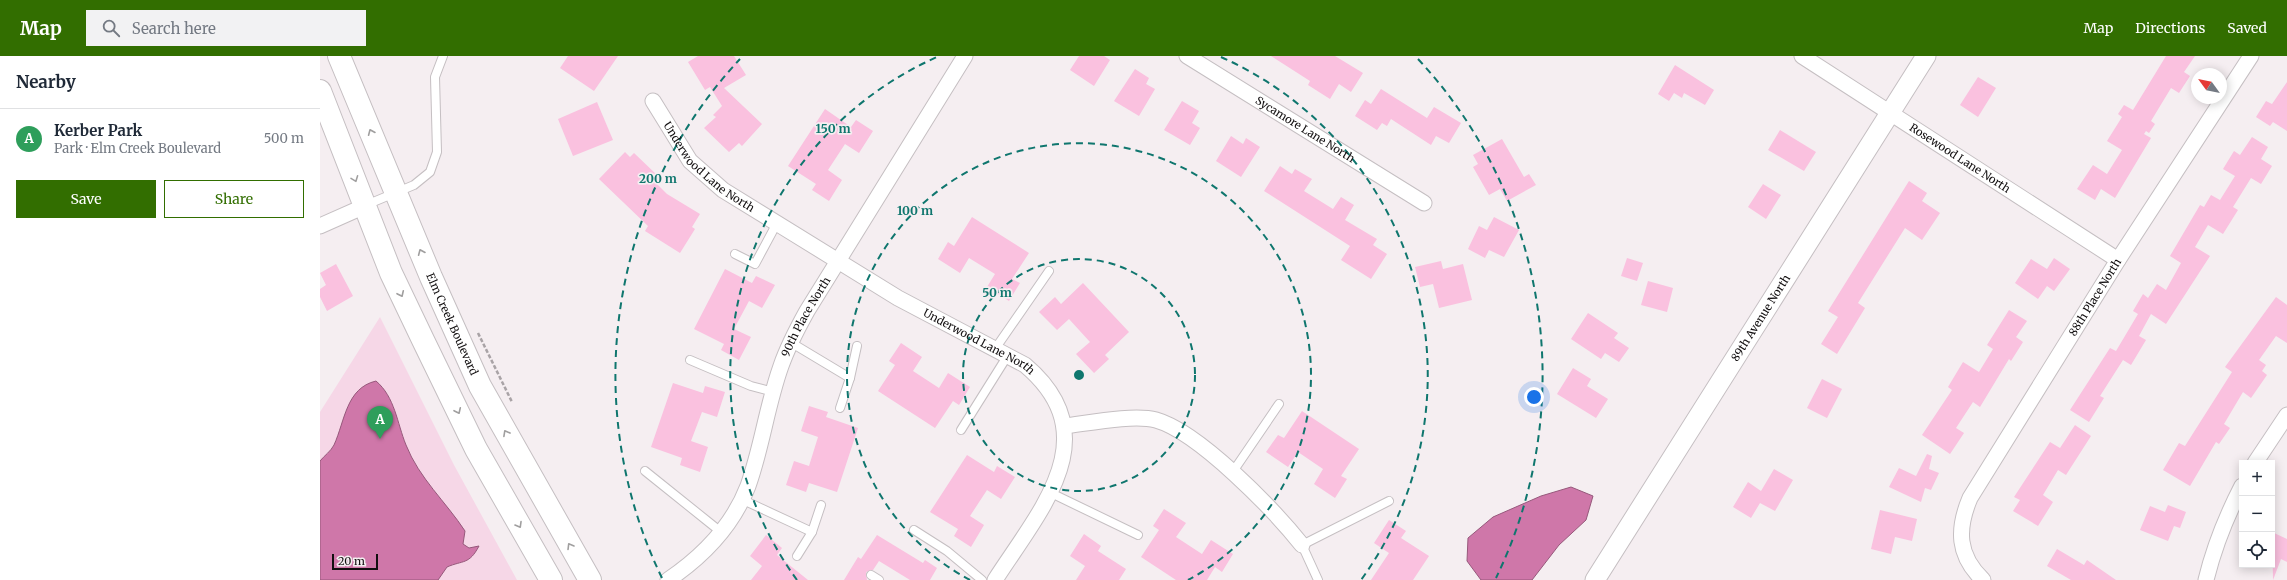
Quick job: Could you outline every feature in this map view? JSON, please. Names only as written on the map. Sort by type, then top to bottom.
[{"type":"main road","name":"Elm Creek Boulevard","points":[[339,56],[480,386],[590,580]]},
{"type":"main road","points":[[320,91],[391,273],[476,450],[551,580]]},
{"type":"street","name":"90th Place North","points":[[668,580],[692,564],[720,532],[742,499],[757,457],[774,392],[790,342],[838,261],[965,56]]},
{"type":"street","name":"Sycamore Lane North","points":[[1187,56],[1424,203]]},
{"type":"street","name":"Rosewood Lane North","points":[[1802,56],[2118,260]]},
{"type":"street","name":"89th Avenue North","points":[[1594,580],[1926,56]]},
{"type":"street","name":"88th Place North","points":[[1983,580],[1968,561],[1960,530],[1963,514],[1970,498],[2118,260],[2250,56]]},
{"type":"street","name":"Underwood Lane North","points":[[653,101],[690,161],[704,175],[723,190],[898,298],[1025,365],[1038,376],[1048,390],[1065,426]]},
{"type":"street","points":[[320,226],[365,206]]},
{"type":"street","points":[[2257,460],[2287,416]]},
{"type":"street","points":[[995,580],[1051,493],[1060,471],[1063,456],[1065,426],[1130,419],[1155,420],[1178,428],[1198,443],[1281,519],[1302,545]]},
{"type":"street","points":[[2206,580],[2213,552],[2228,514],[2239,492]]},
{"type":"lane","points":[[365,206],[414,185],[430,172],[435,162],[437,152],[435,77],[443,56]]},
{"type":"lane","points":[[735,254],[755,264],[777,223]]},
{"type":"lane","points":[[961,430],[1001,352],[1049,271]]},
{"type":"lane","points":[[790,342],[850,378]]},
{"type":"lane","points":[[840,408],[850,378],[857,346]]},
{"type":"lane","points":[[690,360],[751,386],[774,392]]},
{"type":"lane","points":[[1232,474],[1279,404]]},
{"type":"lane","points":[[645,471],[720,532]]},
{"type":"lane","points":[[1051,493],[1138,535]]},
{"type":"lane","points":[[742,499],[812,532]]},
{"type":"lane","points":[[1318,580],[1302,545],[1389,501]]},
{"type":"lane","points":[[797,556],[812,532],[821,505]]},
{"type":"lane","points":[[914,530],[947,551],[982,580]]},
{"type":"lane","points":[[871,575],[879,580]]},
{"type":"path","points":[[477,331],[514,405]]},
{"type":"shaded area","points":[[380,317],[454,465],[517,580],[320,580],[320,412]]},
{"type":"shaded area","points":[[376,381],[382,387],[391,402],[411,457],[425,479],[465,531],[463,544],[469,548],[479,546],[469,559],[447,567],[438,580],[320,580],[320,461],[334,445],[352,398],[366,385]]},
{"type":"shaded area","points":[[1571,487],[1593,496],[1586,520],[1559,545],[1532,580],[1481,580],[1467,561],[1468,538],[1493,517],[1541,496]]},
{"type":"building","points":[[568,56],[618,56],[594,91],[560,68]]},
{"type":"building","points":[[698,56],[734,56],[746,75],[724,88],[762,124],[742,146],[739,143],[729,152],[704,128],[716,117],[713,115],[722,106],[710,87],[705,90],[688,62]]},
{"type":"building","points":[[1079,56],[1104,56],[1110,60],[1094,86],[1070,70]]},
{"type":"building","points":[[1271,56],[1335,56],[1363,73],[1351,92],[1339,84],[1330,99],[1308,85],[1310,81]]},
{"type":"building","points":[[2166,56],[2195,56],[2184,72],[2190,76],[2179,93],[2171,88],[2151,121],[2155,124],[2149,133],[2146,131],[2144,134],[2151,138],[2115,198],[2101,189],[2095,200],[2077,189],[2093,165],[2107,174],[2122,150],[2107,141],[2122,117],[2118,114],[2124,105],[2133,110]]},
{"type":"building","points":[[1675,65],[1714,90],[1705,105],[1684,93],[1682,98],[1674,93],[1669,101],[1658,94]]},
{"type":"building","points":[[1135,69],[1149,78],[1146,84],[1155,89],[1139,116],[1114,101]]},
{"type":"building","points":[[1978,77],[1996,88],[1978,117],[1960,105]]},
{"type":"building","points":[[2287,82],[2287,131],[2273,122],[2270,126],[2256,117],[2266,101],[2272,104]]},
{"type":"building","points":[[1381,89],[1427,118],[1434,107],[1461,123],[1449,143],[1436,136],[1431,145],[1391,119],[1387,126],[1382,123],[1377,130],[1355,116],[1365,100],[1371,104]]},
{"type":"building","points":[[1182,101],[1199,111],[1192,123],[1200,128],[1190,145],[1164,130]]},
{"type":"building","points":[[597,102],[613,140],[573,156],[558,119]]},
{"type":"building","points":[[825,109],[851,127],[856,120],[873,131],[859,153],[845,144],[828,170],[842,180],[829,201],[812,190],[816,184],[788,166]]},
{"type":"building","points":[[1780,130],[1816,152],[1804,171],[1768,150]]},
{"type":"building","points":[[1231,136],[1243,144],[1246,138],[1260,147],[1241,177],[1216,161]]},
{"type":"building","points":[[2252,137],[2268,147],[2261,159],[2272,166],[2261,184],[2251,178],[2233,207],[2238,210],[2223,234],[2208,225],[2195,247],[2210,256],[2166,324],[2151,314],[2139,336],[2146,340],[2131,365],[2123,360],[2100,396],[2104,398],[2089,422],[2070,410],[2110,348],[2116,351],[2138,314],[2133,311],[2143,294],[2148,298],[2157,284],[2166,290],[2181,263],[2170,256],[2200,205],[2204,207],[2211,195],[2220,200],[2235,176],[2223,169],[2234,151],[2240,155]]},
{"type":"building","points":[[1502,139],[1524,177],[1529,174],[1536,185],[1507,201],[1500,189],[1489,195],[1473,167],[1478,164],[1473,155]]},
{"type":"building","points":[[625,152],[630,157],[634,153],[658,176],[654,181],[667,194],[700,214],[692,227],[695,229],[680,253],[645,231],[648,226],[599,179]]},
{"type":"building","points":[[1280,166],[1292,174],[1295,169],[1312,179],[1304,191],[1333,209],[1341,197],[1354,205],[1345,220],[1377,239],[1373,245],[1387,254],[1371,279],[1341,260],[1350,246],[1264,191]]},
{"type":"building","points":[[1909,181],[1927,193],[1922,201],[1940,213],[1922,240],[1905,228],[1858,303],[1865,308],[1837,354],[1821,344],[1838,317],[1828,311]]},
{"type":"building","points":[[1763,184],[1781,195],[1766,219],[1748,207]]},
{"type":"building","points":[[972,217],[1029,253],[1012,279],[1020,283],[1009,301],[987,287],[995,274],[969,258],[960,273],[938,259],[948,242],[954,246]]},
{"type":"building","points":[[1494,217],[1519,230],[1504,257],[1489,250],[1485,258],[1468,249],[1479,226],[1487,230]]},
{"type":"building","points":[[1627,258],[1643,263],[1637,281],[1621,276]]},
{"type":"building","points":[[2054,258],[2070,269],[2054,291],[2047,286],[2038,299],[2015,283],[2031,259],[2047,269]]},
{"type":"building","points":[[1441,261],[1443,269],[1463,264],[1472,300],[1439,308],[1433,284],[1420,287],[1415,267]]},
{"type":"building","points":[[336,264],[353,296],[327,311],[320,297],[320,289],[326,285],[320,273]]},
{"type":"building","points":[[725,269],[752,283],[756,276],[775,285],[762,308],[749,301],[734,329],[751,337],[739,360],[721,350],[724,344],[694,329]]},
{"type":"building","points":[[1648,281],[1673,288],[1667,312],[1641,305]]},
{"type":"building","points":[[1083,283],[1129,332],[1105,355],[1109,359],[1094,373],[1076,354],[1090,342],[1069,319],[1057,330],[1039,312],[1055,297],[1061,304]]},
{"type":"building","points":[[2276,297],[2287,305],[2287,343],[2276,336],[2259,360],[2266,365],[2262,371],[2267,375],[2251,398],[2243,392],[2224,424],[2230,428],[2219,444],[2216,442],[2190,486],[2163,470],[2179,443],[2185,446],[2232,372],[2225,367]]},
{"type":"building","points":[[2009,310],[2027,321],[2016,337],[2023,342],[2011,361],[2009,359],[1980,407],[1973,402],[1956,428],[1964,433],[1950,454],[1922,435],[1952,390],[1948,387],[1963,362],[1979,372],[1993,349],[1987,345]]},
{"type":"building","points":[[1588,313],[1618,333],[1614,338],[1629,348],[1619,362],[1605,353],[1601,359],[1571,339]]},
{"type":"building","points":[[901,343],[922,357],[913,371],[939,388],[948,373],[970,387],[959,405],[953,401],[935,428],[878,391],[895,365],[889,361]]},
{"type":"building","points":[[1573,368],[1591,379],[1587,386],[1608,399],[1596,418],[1557,394]]},
{"type":"building","points":[[1822,379],[1842,389],[1827,418],[1807,408]]},
{"type":"building","points":[[673,383],[703,393],[705,386],[725,392],[717,417],[702,412],[691,441],[708,447],[700,472],[680,465],[682,458],[651,447]]},
{"type":"building","points":[[809,406],[828,412],[826,417],[858,428],[837,492],[809,483],[806,492],[786,485],[794,461],[809,466],[818,437],[801,431]]},
{"type":"building","points":[[1302,411],[1359,449],[1341,476],[1347,479],[1335,498],[1314,484],[1323,469],[1298,452],[1288,467],[1266,452],[1278,435],[1284,438]]},
{"type":"building","points":[[2075,425],[2091,436],[2066,475],[2058,470],[2043,495],[2053,502],[2038,526],[2013,511],[2020,500],[2014,497],[2050,442],[2060,448]]},
{"type":"building","points":[[1927,454],[1932,456],[1929,469],[1939,473],[1931,490],[1925,488],[1921,502],[1889,487],[1899,468],[1916,476]]},
{"type":"building","points":[[967,455],[994,472],[997,466],[1015,477],[1001,499],[987,490],[970,516],[984,525],[971,547],[954,536],[958,529],[930,512]]},
{"type":"building","points":[[1774,469],[1793,480],[1775,511],[1760,503],[1751,518],[1733,507],[1748,482],[1761,491]]},
{"type":"building","points":[[2168,505],[2186,512],[2180,528],[2174,526],[2168,541],[2140,530],[2150,506],[2165,512]]},
{"type":"building","points":[[1164,509],[1186,523],[1176,537],[1202,554],[1211,540],[1233,554],[1222,572],[1215,567],[1207,580],[1176,580],[1141,557],[1159,530],[1153,526]]},
{"type":"building","points":[[1880,510],[1917,519],[1912,541],[1895,537],[1891,554],[1871,549]]},
{"type":"building","points":[[1389,520],[1406,531],[1401,538],[1429,556],[1413,580],[1371,580],[1389,553],[1374,543]]},
{"type":"building","points":[[2275,533],[2287,539],[2287,562],[2281,559],[2273,580],[2273,568],[2275,568]]},
{"type":"building","points":[[1084,534],[1101,546],[1098,551],[1126,569],[1119,580],[1076,580],[1085,566],[1070,556]]},
{"type":"building","points":[[766,535],[782,548],[777,555],[808,580],[751,580],[762,566],[750,556]]},
{"type":"building","points":[[877,535],[923,563],[925,560],[937,568],[930,580],[910,580],[879,561],[873,570],[866,572],[867,580],[844,580],[858,557],[861,559]]},
{"type":"building","points":[[2057,549],[2084,565],[2087,560],[2116,580],[2071,580],[2047,566]]},
{"type":"place","name":"Kerber Park","points":[[380,439]]}]
